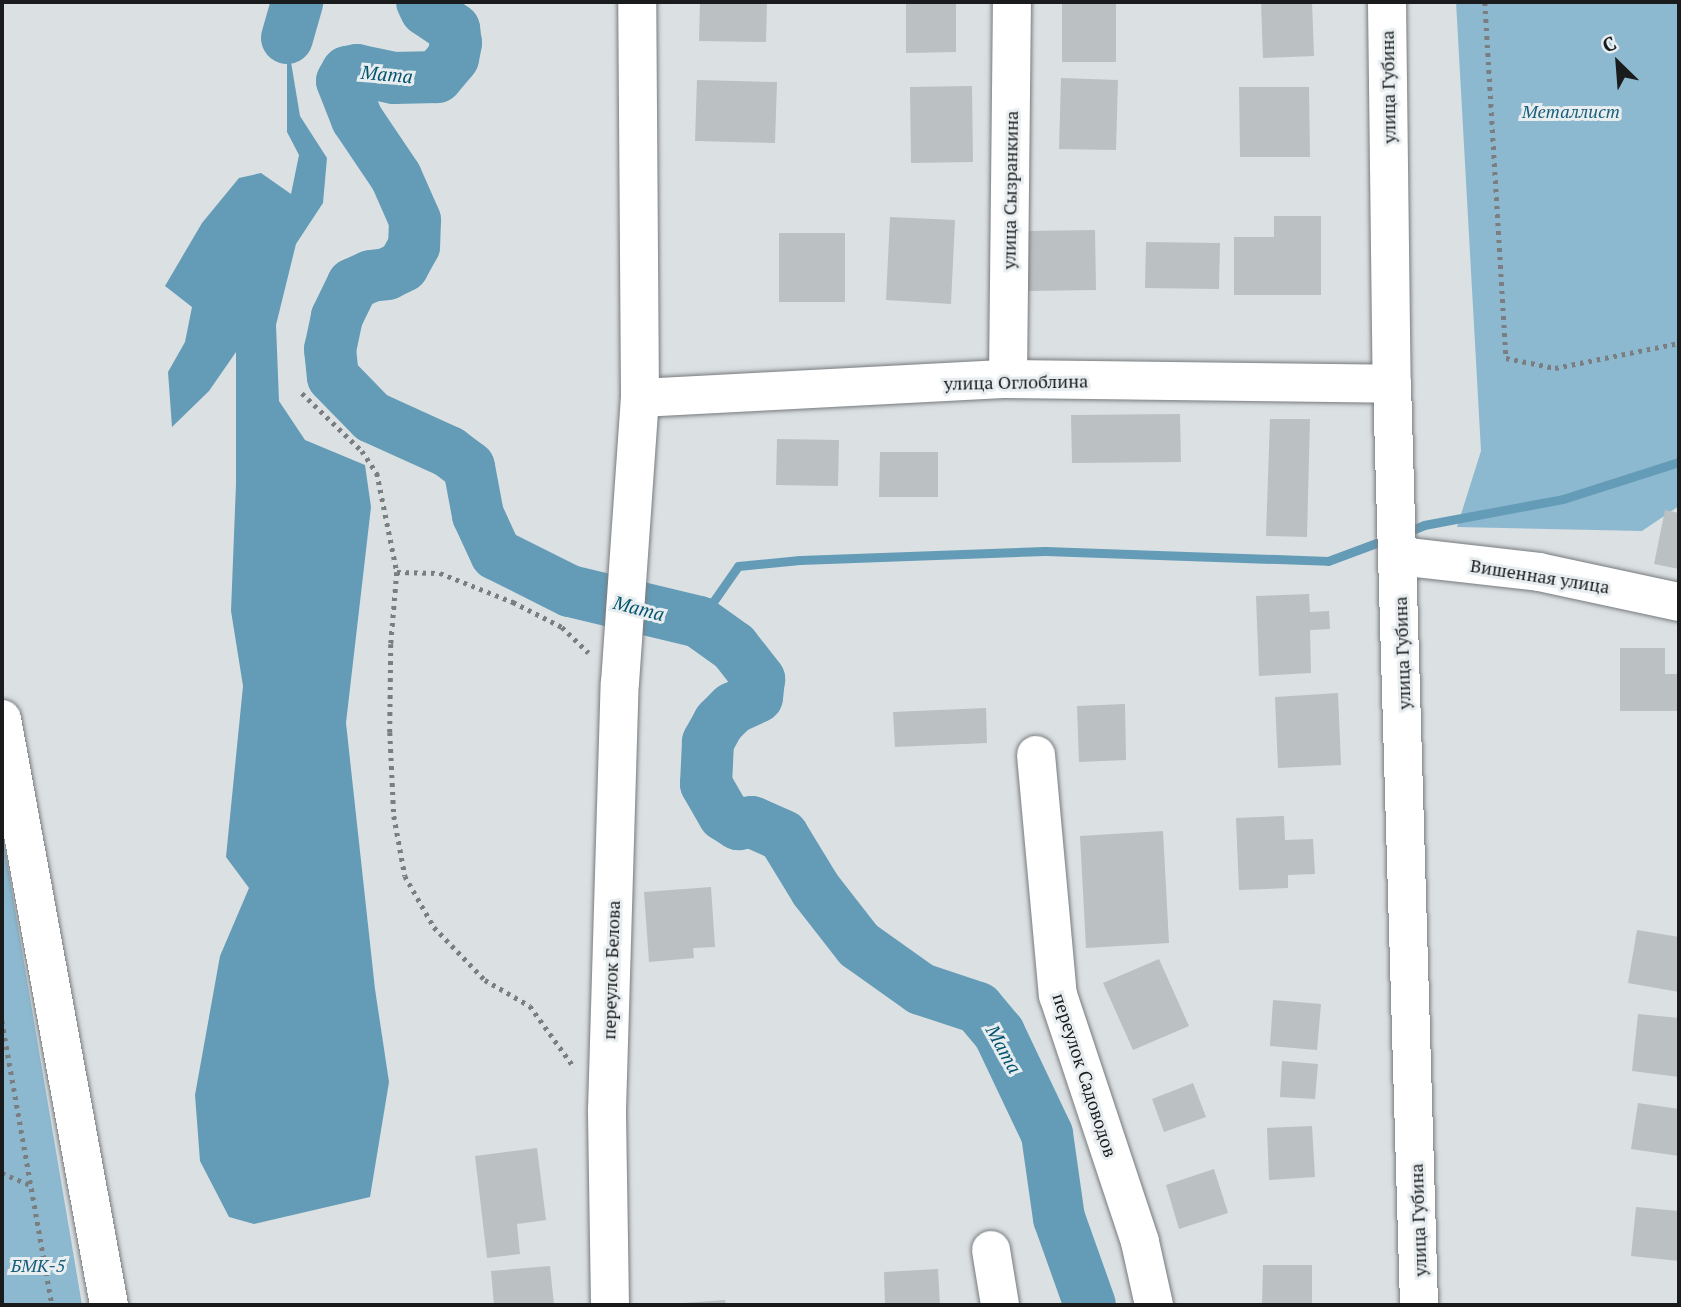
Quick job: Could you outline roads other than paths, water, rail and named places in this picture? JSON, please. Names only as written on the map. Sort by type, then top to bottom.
[{"type":"street","points":[[638,2],[640,398]]},
{"type":"street","name":"улица Сызранкина","points":[[1008,379],[1012,2]]},
{"type":"street","name":"улица Губина","points":[[1387,2],[1392,384],[1419,1305]]},
{"type":"street","name":"улица Оглоблина","points":[[640,398],[1008,379],[1392,384]]},
{"type":"street","name":"переулок Белова","points":[[610,1305],[607,1110],[620,683],[626,567],[640,398]]},
{"type":"street","name":"Вишенная улица","points":[[1399,556],[1539,572],[1679,601]]},
{"type":"street","points":[[2,719],[108,1305]]},
{"type":"street","name":"переулок Садоводов","points":[[1036,755],[1058,995],[1140,1242],[1154,1305]]},
{"type":"street","points":[[991,1250],[1000,1305]]},
{"type":"waterway","points":[[287,38],[297,2]]},
{"type":"waterway","name":"Мата","points":[[422,2],[426,10],[454,29],[456,43],[453,58],[437,77],[394,78],[357,70],[347,72],[342,81],[357,119],[396,177],[415,220],[414,246],[403,266],[387,274],[371,276],[353,284],[337,317],[330,349],[333,377],[372,417],[449,452],[469,467],[478,515],[496,554],[570,591],[699,622],[734,647],[759,679],[757,697],[733,708],[719,722],[708,742],[706,784],[724,815],[738,824],[752,822],[783,836],[816,890],[859,945],[921,989],[978,1008],[999,1033],[1047,1134],[1059,1218],[1090,1305]]},
{"type":"waterway","points":[[1407,532],[1424,525],[1563,499],[1679,462]]},
{"type":"waterway","points":[[699,622],[738,566],[800,560],[1045,551],[1328,561],[1387,539]]},
{"type":"park label","name":"Металлист","points":[[1571,111]]},
{"type":"park label","name":"БМК-5","points":[[38,1265]]}]
